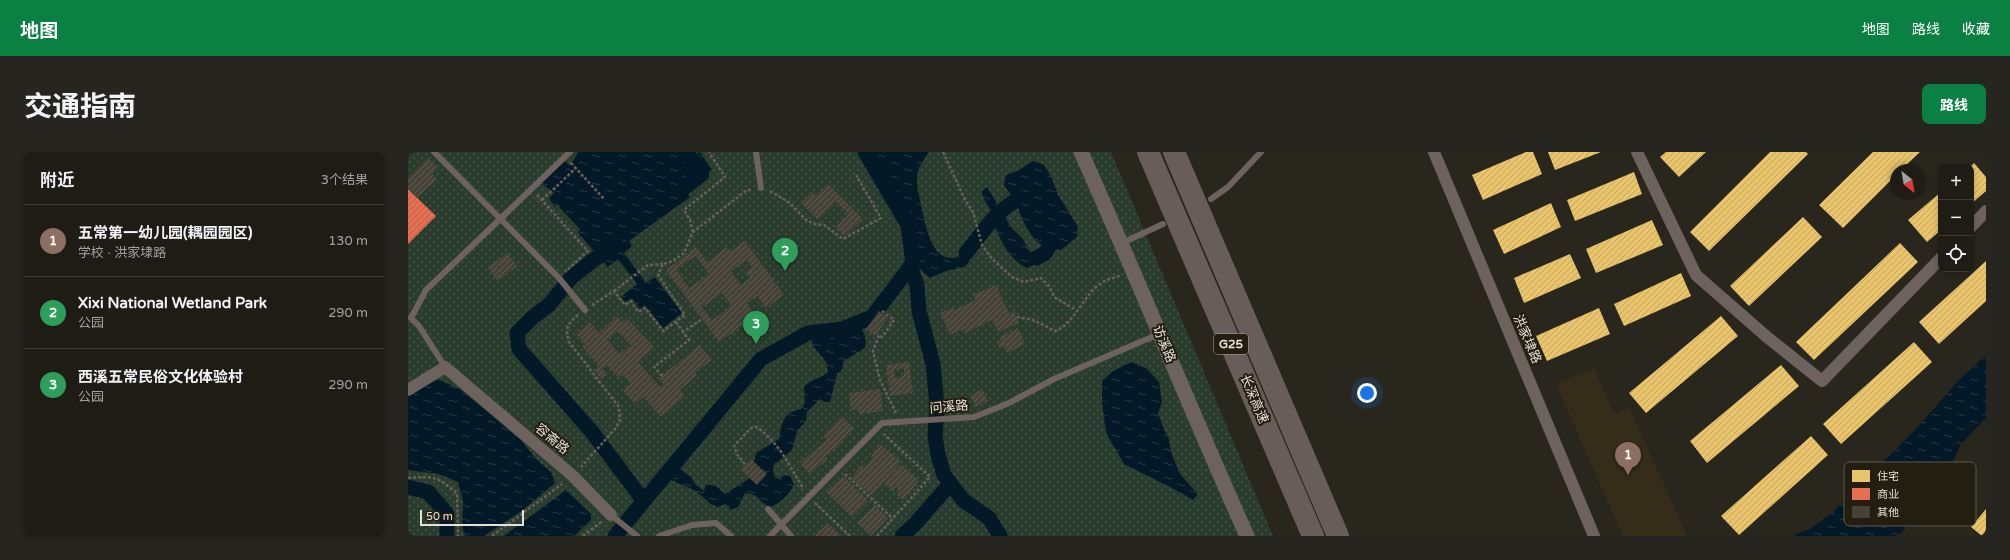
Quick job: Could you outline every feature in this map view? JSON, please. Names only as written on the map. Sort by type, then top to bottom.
[{"type":"highway","name":"长深高速","points":[[1148,152],[1313,536]]},
{"type":"highway","name":"长深高速","points":[[1174,152],[1338,536]]},
{"type":"street","name":"访溪路","points":[[1081,152],[1122,243],[1159,334],[1247,536]]},
{"type":"street","name":"洪家埭路","points":[[1434,152],[1594,536]]},
{"type":"street","points":[[1637,152],[1696,275],[1822,381],[1938,261]]},
{"type":"street","points":[[1974,224],[1986,211]]},
{"type":"street","points":[[408,390],[445,367]]},
{"type":"street","name":"容斋路","points":[[445,367],[573,476],[611,515]]},
{"type":"lane","points":[[434,152],[559,278],[572,292],[585,310]]},
{"type":"lane","points":[[756,152],[761,188]]},
{"type":"lane","points":[[1211,199],[1228,187],[1261,152]]},
{"type":"lane","points":[[445,367],[419,326],[410,317],[426,290],[567,154]]},
{"type":"lane","points":[[1122,243],[1163,224]]},
{"type":"lane","name":"问溪路","points":[[770,536],[882,424],[974,417],[1009,404],[1054,380],[1159,334]]},
{"type":"lane","points":[[768,510],[791,536]]},
{"type":"lane","name":"容斋路","points":[[611,515],[637,536]]},
{"type":"lane","points":[[659,536],[692,525],[716,523],[731,536]]},
{"type":"path","points":[[693,232],[690,220],[684,210],[725,177],[709,152]]},
{"type":"path","points":[[943,152],[948,159],[965,200],[973,212],[982,245],[992,260],[1012,277],[1024,282],[1041,278],[1049,286],[1054,297],[1076,310]]},
{"type":"path","points":[[567,154],[576,168],[604,199]]},
{"type":"path","points":[[542,200],[576,168]]},
{"type":"path","points":[[492,536],[573,476],[615,429],[620,420],[619,407],[568,342],[566,330],[569,322],[648,265],[663,264],[673,261],[684,253],[693,232],[747,190],[765,188],[782,197],[805,219],[814,224],[824,225],[843,239],[881,218],[856,175]]},
{"type":"path","points":[[530,189],[542,200],[588,251],[559,278]]},
{"type":"path","points":[[614,291],[625,305],[631,301],[638,312],[645,308],[663,330],[685,315],[658,275],[663,264]]},
{"type":"path","points":[[1017,317],[1033,320],[1055,331],[1062,329],[1086,297],[1103,282],[1133,270]]},
{"type":"path","points":[[882,311],[894,320],[882,337],[879,335],[873,351],[880,380],[901,422]]},
{"type":"path","points":[[683,332],[702,319]]},
{"type":"path","points":[[662,376],[654,367],[689,340],[676,322]]},
{"type":"path","points":[[745,464],[737,454],[734,446],[751,428],[758,427],[771,437],[786,458],[803,488],[799,493]]},
{"type":"path","points":[[877,536],[930,477],[878,428]]},
{"type":"path","points":[[839,468],[892,518]]},
{"type":"path","points":[[408,478],[431,476],[445,482],[457,493],[456,531],[458,536]]},
{"type":"path","points":[[809,497],[850,536]]},
{"type":"path","points":[[583,536],[611,515]]},
{"type":"shaded area","points":[[1594,368],[1614,414],[1629,407],[1687,536],[1623,536],[1556,384]]},
{"type":"green space","points":[[408,152],[1111,152],[1273,536],[408,536]]},
{"type":"water","points":[[578,152],[692,152],[694,155],[700,152],[712,170],[702,174],[698,179],[700,185],[687,193],[690,197],[629,241],[632,246],[624,253],[646,283],[655,277],[682,313],[663,328],[645,305],[640,309],[632,298],[625,302],[621,297],[637,284],[618,259],[608,267],[578,233],[580,229],[557,205],[555,207],[549,198],[554,193],[541,183],[564,160],[570,166]]},
{"type":"water","points":[[865,152],[929,152],[918,171],[917,176],[919,196],[927,229],[934,247],[940,254],[955,258],[966,253],[970,257],[969,262],[964,267],[946,271],[930,278],[913,263],[908,225]]},
{"type":"water","points":[[1033,161],[1044,165],[1052,178],[1058,195],[1078,227],[1077,237],[1061,250],[1048,249],[1035,240],[1025,225],[1015,201],[1004,185],[1006,175],[1017,171]]},
{"type":"water","points":[[987,187],[1011,227],[1023,239],[1028,249],[1040,262],[1027,268],[1021,265],[1006,249],[996,230],[991,211],[983,198],[982,191]]},
{"type":"water","points":[[865,320],[862,330],[865,336],[866,346],[843,362],[842,370],[837,374],[830,402],[825,402],[820,399],[807,412],[806,421],[797,431],[792,450],[773,466],[774,475],[778,479],[785,475],[790,476],[794,484],[788,495],[781,501],[770,507],[754,495],[745,493],[738,507],[731,510],[726,504],[718,507],[711,504],[696,491],[662,476],[673,464],[691,477],[696,485],[704,491],[706,485],[715,485],[725,494],[750,478],[757,485],[754,462],[756,453],[779,439],[784,419],[795,410],[801,409],[805,402],[804,387],[828,372],[826,362],[813,346],[811,333],[842,329]]},
{"type":"water","points":[[1986,355],[1986,418],[1961,444],[1953,462],[1883,462],[1914,431],[1960,379]]},
{"type":"water","points":[[1131,362],[1146,368],[1159,382],[1162,402],[1158,413],[1169,439],[1171,452],[1180,474],[1198,494],[1193,500],[1124,464],[1106,433],[1102,403],[1102,381],[1113,371]]},
{"type":"water","points":[[438,379],[461,390],[521,440],[536,459],[551,472],[555,483],[523,510],[484,536],[465,536],[462,526],[463,501],[458,482],[439,474],[408,470],[408,396]]},
{"type":"water","points":[[566,490],[591,514],[591,520],[574,536],[504,536]]},
{"type":"water","points":[[1844,501],[1844,526],[1907,526],[1898,536],[1792,536],[1810,529],[1832,513]]},
{"type":"building: 住宅","points":[[1526,152],[1533,152],[1542,174],[1483,200],[1472,175]]},
{"type":"building: 住宅","points":[[1548,152],[1601,152],[1555,170]]},
{"type":"building: 住宅","points":[[1666,152],[1706,152],[1679,177],[1660,157]]},
{"type":"building: 住宅","points":[[1770,152],[1806,152],[1808,154],[1709,251],[1690,232]]},
{"type":"building: 住宅","points":[[1873,152],[1920,152],[1907,164],[1890,164],[1890,181],[1843,228],[1819,205]]},
{"type":"building: 住宅","points":[[1974,163],[1986,177],[1986,191],[1974,201],[1974,164]]},
{"type":"building: 住宅","points":[[1634,172],[1642,194],[1575,221],[1567,200]]},
{"type":"building: 住宅","points":[[1938,195],[1938,233],[1927,242],[1908,220]]},
{"type":"building: 住宅","points":[[1551,203],[1561,227],[1504,254],[1493,230]]},
{"type":"building: 住宅","points":[[1803,217],[1822,237],[1749,306],[1730,286]]},
{"type":"building: 住宅","points":[[1652,220],[1663,245],[1596,273],[1586,249]]},
{"type":"building: 住宅","points":[[1900,243],[1918,262],[1814,360],[1796,342]]},
{"type":"building: 住宅","points":[[1570,254],[1581,278],[1524,303],[1514,278]]},
{"type":"building: 住宅","points":[[1986,261],[1986,301],[1939,344],[1919,322]]},
{"type":"building: 住宅","points":[[1681,273],[1691,296],[1624,326],[1614,304]]},
{"type":"building: 住宅","points":[[1599,308],[1610,334],[1547,361],[1536,336]]},
{"type":"building: 住宅","points":[[1721,316],[1738,336],[1646,413],[1629,393]]},
{"type":"building: 住宅","points":[[1914,342],[1932,362],[1841,444],[1823,424]]},
{"type":"building: 住宅","points":[[1781,365],[1799,386],[1707,463],[1690,441]]},
{"type":"building: 住宅","points":[[1811,436],[1828,455],[1739,535],[1721,516]]},
{"type":"building: 住宅","points":[[1986,509],[1986,536],[1982,536],[1971,527],[1976,526],[1976,521]]},
{"type":"building: 商业","points":[[408,189],[436,216],[408,244]]},
{"type":"building: 其他","points":[[428,158],[438,168],[432,174],[437,179],[417,198],[408,189],[408,178]]},
{"type":"building: 其他","points":[[828,184],[863,219],[845,236],[836,227],[849,214],[836,202],[818,220],[801,203],[812,192],[816,196]]},
{"type":"building: 其他","points":[[745,241],[784,295],[766,308],[757,296],[747,303],[755,315],[719,342],[666,270],[696,247],[707,262],[727,247],[730,251]],"holes":[[[696,256],[709,274],[689,288],[676,269]],[[747,260],[752,267],[746,272],[750,278],[741,285],[731,271]],[[722,293],[732,306],[712,320],[702,307]]]},
{"type":"building: 其他","points":[[507,253],[517,266],[498,281],[488,268]]},
{"type":"building: 其他","points":[[996,285],[1009,313],[1014,311],[1019,323],[998,332],[992,320],[965,333],[963,329],[950,335],[940,313],[953,307],[954,310],[975,300],[973,295]]},
{"type":"building: 其他","points":[[879,311],[888,318],[875,336],[866,329]]},
{"type":"building: 其他","points":[[617,316],[622,322],[627,318],[654,347],[638,362],[660,387],[664,384],[659,378],[700,345],[712,360],[695,373],[697,375],[680,390],[685,396],[661,417],[643,397],[635,404],[623,390],[631,383],[623,375],[619,378],[607,365],[602,369],[607,374],[601,379],[594,370],[599,366],[582,346],[585,344],[576,334],[590,322],[599,333]],"holes":[[[617,331],[631,346],[619,354],[607,339]]]},
{"type":"building: 其他","points":[[1018,328],[1025,344],[1007,353],[1004,347],[1000,349],[997,342],[1001,340],[1000,337]]},
{"type":"building: 其他","points":[[909,362],[913,393],[890,396],[886,365]],"holes":[[[904,368],[904,376],[895,378],[894,370]]]},
{"type":"building: 其他","points":[[880,389],[883,411],[859,414],[858,409],[851,410],[849,393]]},
{"type":"building: 其他","points":[[982,389],[988,401],[976,407],[970,396]]},
{"type":"building: 其他","points":[[842,416],[854,428],[836,448],[824,457],[827,460],[809,474],[800,462],[827,440],[823,436]]},
{"type":"building: 其他","points":[[880,444],[901,462],[872,496],[851,478],[862,465],[865,468],[873,458],[871,456]]},
{"type":"building: 其他","points":[[751,459],[767,474],[757,485],[740,469]]},
{"type":"building: 其他","points":[[901,464],[919,481],[903,500],[896,494],[900,490],[896,487],[893,491],[884,483]]},
{"type":"building: 其他","points":[[843,476],[868,501],[852,517],[826,492]]},
{"type":"building: 其他","points":[[875,505],[888,518],[871,536],[857,523]]},
{"type":"building: 其他","points":[[828,523],[841,536],[815,536]]},
{"type":"waterway","points":[[682,190],[702,174],[686,152]]},
{"type":"waterway","points":[[615,536],[761,359],[808,333],[842,329],[872,317],[913,263],[908,225],[865,152]]},
{"type":"waterway","points":[[966,253],[994,218],[1015,201]]},
{"type":"waterway","points":[[616,245],[592,261],[571,278],[549,305],[533,317],[517,333],[519,349],[592,432],[643,500]]},
{"type":"waterway","points":[[1036,258],[1044,254],[1048,249]]},
{"type":"waterway","points":[[910,266],[917,285],[919,311],[933,364],[937,405],[935,436],[938,455],[944,475],[963,500],[989,518],[1000,536]]},
{"type":"waterway","points":[[902,536],[915,524],[950,484]]},
{"type":"waterway","points":[[408,487],[428,492],[447,514],[447,536]]},
{"type":"place","name":"Xixi National Wetland Park","points":[[785,271]]},
{"type":"place","name":"西溪五常民俗文化体验村","points":[[756,344]]},
{"type":"place","name":"五常第一幼儿园(耦园园区)","points":[[1628,475]]}]
